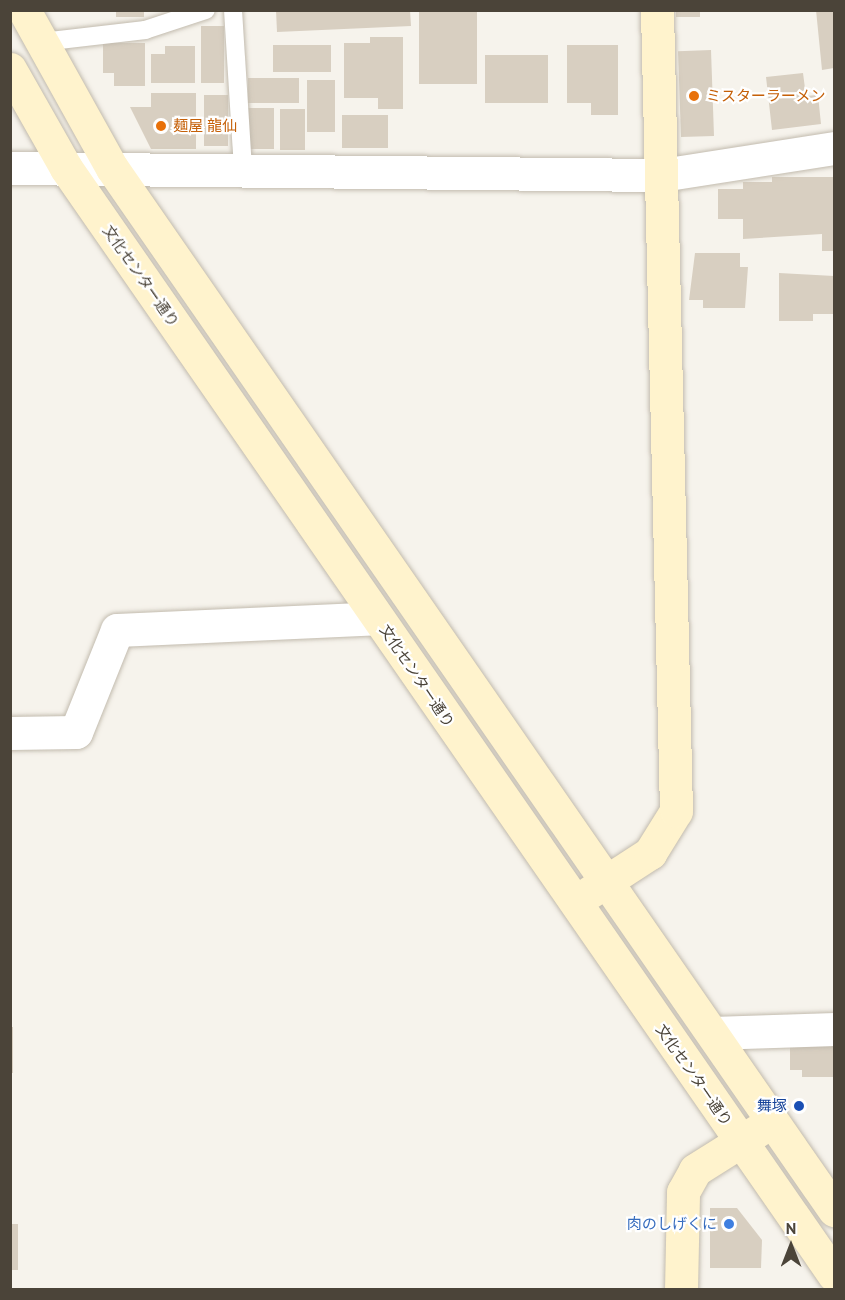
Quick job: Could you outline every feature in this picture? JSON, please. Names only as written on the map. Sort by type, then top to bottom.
[{"type":"street","points":[[24,10],[112,168],[608,880],[772,1120],[831,1201]]},
{"type":"street","points":[[573,903],[650,853],[676,811],[657,10]]},
{"type":"street","name":"文化センター通り","points":[[10,69],[66,168],[573,903],[834,1275]]},
{"type":"street","points":[[10,168],[662,175],[834,148]]},
{"type":"street","points":[[10,733],[76,732],[117,630],[377,618]]},
{"type":"street","points":[[713,1033],[834,1029]]},
{"type":"street","points":[[681,1290],[683,1192],[696,1170],[741,1143],[772,1120]]},
{"type":"lane","points":[[42,42],[145,30],[206,10]]},
{"type":"lane","points":[[233,10],[243,170]]},
{"type":"building","points":[[116,10],[144,10],[144,17],[116,17]]},
{"type":"building","points":[[276,10],[410,10],[411,26],[277,32]]},
{"type":"building","points":[[419,10],[477,10],[477,84],[419,84]]},
{"type":"building","points":[[676,10],[700,10],[700,17],[676,17]]},
{"type":"building","points":[[816,10],[834,10],[834,68],[822,70]]},
{"type":"building","points":[[201,26],[224,26],[224,83],[201,83]]},
{"type":"building","points":[[370,37],[403,37],[403,109],[378,109],[378,98],[344,98],[344,43],[370,43]]},
{"type":"building","points":[[103,43],[145,43],[145,86],[114,86],[114,73],[103,73]]},
{"type":"building","points":[[273,45],[331,45],[331,72],[273,72]]},
{"type":"building","points":[[567,45],[618,45],[618,115],[591,115],[591,103],[567,103]]},
{"type":"building","points":[[165,46],[195,46],[195,83],[151,83],[151,54],[165,54]]},
{"type":"building","points":[[711,50],[714,136],[681,137],[678,51]]},
{"type":"building","points":[[485,55],[548,55],[548,103],[485,103]]},
{"type":"building","points":[[803,73],[806,96],[818,95],[821,124],[772,130],[766,77]]},
{"type":"building","points":[[248,78],[299,78],[299,103],[248,103]]},
{"type":"building","points":[[307,80],[335,80],[335,132],[307,132]]},
{"type":"building","points":[[151,93],[196,93],[196,149],[151,149],[130,107],[151,107]]},
{"type":"building","points":[[204,95],[228,95],[228,146],[204,146]]},
{"type":"building","points":[[248,108],[274,108],[274,149],[248,149]]},
{"type":"building","points":[[280,109],[305,109],[305,150],[280,150]]},
{"type":"building","points":[[342,115],[388,115],[388,148],[342,148]]},
{"type":"building","points":[[772,177],[834,177],[834,251],[822,251],[822,234],[743,239],[743,219],[718,219],[718,189],[743,189],[743,182],[772,182]]},
{"type":"building","points":[[695,253],[740,253],[740,267],[748,267],[745,308],[703,308],[703,300],[689,300]]},
{"type":"building","points":[[779,273],[834,276],[834,314],[813,314],[813,321],[779,321]]},
{"type":"building","points":[[10,1027],[13,1027],[13,1073],[10,1073]]},
{"type":"building","points":[[790,1043],[834,1043],[834,1077],[802,1077],[802,1070],[790,1070]]},
{"type":"building","name":"肉のしげくに","points":[[710,1208],[737,1208],[762,1240],[761,1268],[710,1268]]},
{"type":"building","points":[[10,1224],[18,1224],[18,1270],[10,1270]]},
{"type":"place","name":"ミスターラーメン","points":[[694,96]]},
{"type":"place","name":"麺屋 龍仙","points":[[161,126]]},
{"type":"place","name":"舞塚","points":[[799,1106]]},
{"type":"place","name":"肉のしげくに","points":[[729,1224]]}]
